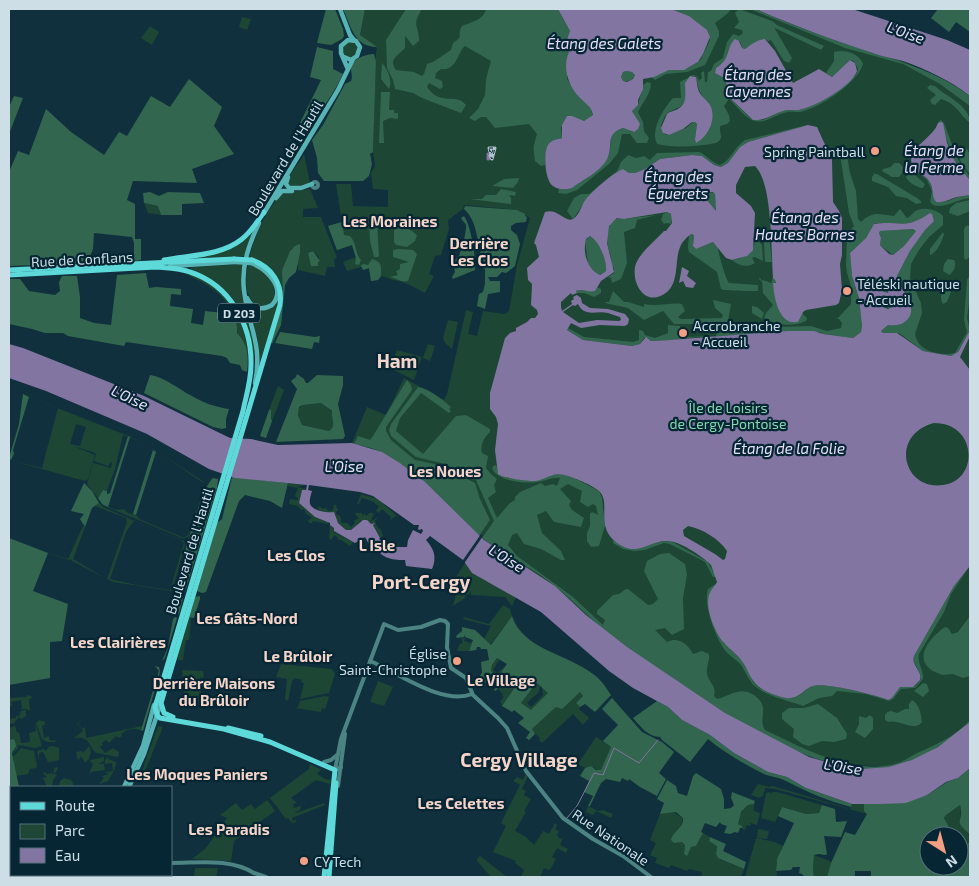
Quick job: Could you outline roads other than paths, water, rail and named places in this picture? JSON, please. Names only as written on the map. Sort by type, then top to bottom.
[{"type":"main road","points":[[340,9],[348,30],[360,49],[358,56],[353,59],[344,57]]},
{"type":"main road","points":[[347,70],[344,57],[340,53],[340,48],[345,41],[348,30]]},
{"type":"main road","points":[[345,41],[354,40]]},
{"type":"main road","name":"Boulevard de l'Hautil","points":[[128,786],[144,754],[156,716],[154,705],[177,628],[240,430],[250,405],[258,365],[257,347],[243,285],[243,271],[247,253],[265,210],[340,87],[353,59]]},
{"type":"main road","points":[[289,171],[286,186],[291,189],[300,188]]},
{"type":"main road","points":[[142,264],[227,248],[248,234],[281,191],[310,186]]},
{"type":"main road","points":[[156,267],[235,261]]},
{"type":"main road","points":[[142,264],[252,262]]},
{"type":"main road","name":"D 203","points":[[243,285],[249,302],[254,307],[271,307],[276,301],[277,290],[272,279],[263,268],[252,262]]},
{"type":"main road","name":"D 203","points":[[250,405],[279,310],[281,297],[278,283],[272,273],[263,265],[252,262]]},
{"type":"main road","name":"Rue de Conflans","points":[[9,270],[142,264]]},
{"type":"main road","name":"Rue de Conflans","points":[[9,275],[156,267]]},
{"type":"main road","name":"D 203","points":[[156,267],[185,270],[205,278],[223,292],[237,309],[247,332],[251,355],[250,382],[243,411]]},
{"type":"main road","name":"Boulevard de l'Hautil","points":[[240,430],[243,411],[254,374],[257,347]]},
{"type":"main road","name":"Boulevard de l'Hautil","points":[[124,786],[156,716],[168,682],[223,486]]},
{"type":"main road","points":[[174,662],[171,657],[177,628]]},
{"type":"main road","points":[[167,663],[168,682]]},
{"type":"main road","points":[[161,703],[162,710],[168,716]]},
{"type":"main road","points":[[156,716],[168,716],[256,734],[337,769]]},
{"type":"main road","points":[[156,716],[224,729],[270,742],[337,769]]},
{"type":"main road","points":[[329,877],[337,769]]},
{"type":"main road","points":[[324,877],[337,769]]},
{"type":"street","points":[[337,769],[338,753],[345,731],[370,661],[384,624],[398,630],[418,628],[440,620],[445,621],[448,624],[447,649],[452,669],[465,678],[472,694],[465,697],[426,689],[370,661]]},
{"type":"street","name":"Rue Nationale","points":[[472,694],[498,718],[508,731],[524,767],[562,817],[623,856],[651,877]]},
{"type":"street","points":[[337,769],[345,731]]},
{"type":"street","points":[[324,762],[332,759],[338,753]]},
{"type":"street","points":[[172,863],[220,863],[266,877]]},
{"type":"water","name":"Étang des Galets","points":[[558,9],[671,9],[689,16],[707,30],[710,37],[698,62],[684,70],[669,70],[654,77],[643,79],[643,89],[638,105],[632,111],[640,124],[638,129],[634,132],[623,128],[613,134],[610,151],[603,165],[572,188],[562,189],[553,186],[548,179],[545,160],[546,149],[550,143],[562,138],[562,125],[567,116],[584,121],[593,115],[589,107],[571,86],[567,74],[566,62],[570,50],[566,42],[570,31]],"holes":[[[623,72],[632,72],[635,75],[633,79],[627,82],[623,81],[621,77]]]},
{"type":"water","name":"L'Oise","points":[[756,9],[852,9],[947,40],[970,50],[970,96],[947,80],[903,61],[878,55],[826,37]]},
{"type":"water","name":"Étang des Cayennes","points":[[735,39],[745,49],[757,41],[765,39],[775,51],[793,83],[819,69],[832,77],[850,60],[855,63],[857,71],[854,77],[841,89],[814,105],[799,110],[785,110],[765,118],[753,120],[730,98],[724,78],[715,73],[716,68],[724,61]]},
{"type":"water","points":[[690,76],[696,77],[699,91],[710,105],[713,115],[711,126],[705,136],[696,143],[697,124],[695,122],[669,135],[663,133],[661,128],[667,114],[678,109],[683,104],[685,83]]},
{"type":"water","name":"Étang de la Ferme","points":[[938,123],[943,123],[947,143],[956,164],[970,180],[970,195],[936,202],[931,183],[917,171],[911,159],[917,148]]},
{"type":"water","name":"Étang de la Folie","points":[[808,125],[817,127],[832,160],[833,202],[842,218],[842,255],[840,264],[842,290],[839,303],[806,310],[798,322],[791,322],[786,319],[778,309],[773,283],[776,283],[773,278],[768,202],[761,175],[755,166],[745,167],[736,185],[736,193],[751,206],[755,213],[753,250],[747,256],[732,260],[726,258],[713,242],[696,249],[693,246],[694,235],[691,234],[683,242],[679,250],[674,282],[667,292],[653,298],[642,293],[636,281],[636,262],[672,223],[671,214],[667,212],[624,219],[617,218],[609,226],[607,243],[614,272],[601,281],[595,291],[579,290],[572,295],[571,293],[561,302],[562,311],[572,304],[573,297],[577,295],[581,298],[582,303],[590,308],[608,309],[625,314],[629,319],[628,324],[625,326],[600,325],[581,328],[571,323],[567,330],[583,340],[632,346],[640,344],[646,337],[651,341],[656,341],[788,331],[814,331],[853,338],[861,332],[862,326],[859,298],[852,276],[850,253],[866,238],[874,224],[914,222],[930,213],[932,214],[934,221],[910,251],[897,276],[910,303],[910,315],[903,323],[888,325],[881,331],[883,333],[897,333],[923,351],[951,356],[958,352],[970,330],[970,336],[960,357],[970,370],[970,566],[954,586],[914,656],[914,663],[920,674],[920,680],[913,687],[900,687],[892,698],[888,700],[862,692],[819,685],[806,689],[798,696],[790,698],[765,691],[753,681],[738,656],[721,640],[714,628],[708,601],[710,593],[717,582],[711,565],[708,562],[689,549],[673,542],[661,541],[637,549],[624,547],[617,543],[606,529],[603,496],[596,489],[577,479],[559,474],[532,481],[498,474],[495,450],[498,424],[496,417],[490,409],[490,393],[505,338],[510,333],[516,331],[516,328],[531,318],[535,318],[538,314],[537,310],[531,305],[532,284],[528,280],[527,268],[539,257],[534,243],[545,212],[554,212],[567,219],[573,219],[586,199],[594,191],[608,178],[623,169],[629,173],[635,173],[660,159],[692,155],[702,156],[714,165],[721,167],[728,163],[740,147],[748,142]],"holes":[[[713,192],[715,194],[716,211],[707,200],[706,194]],[[913,229],[916,231],[904,246],[893,255],[889,254],[880,245],[881,238],[880,231]],[[590,236],[602,251],[606,271],[600,275],[589,265],[585,244],[586,239]],[[875,278],[887,285],[888,293],[881,291],[874,283]],[[883,295],[892,299],[895,304],[888,309],[883,307],[880,298]],[[578,304],[584,311],[591,313],[609,313],[620,317],[621,320],[597,320],[579,323],[563,312]],[[934,423],[948,426],[959,432],[966,442],[968,452],[968,464],[963,474],[955,481],[943,485],[929,485],[918,480],[911,471],[907,461],[907,449],[911,439],[920,429]],[[688,526],[705,532],[720,542],[727,551],[725,559],[723,560],[684,536],[683,530]]]},
{"type":"water","points":[[682,267],[689,271],[687,276],[696,283],[693,288],[686,287],[683,281],[679,283]]},
{"type":"water","name":"L’Oise","points":[[9,344],[144,396],[230,438],[251,439],[278,445],[352,443],[382,452],[424,481],[484,540],[555,586],[586,615],[627,647],[725,713],[809,757],[862,769],[889,767],[912,760],[938,747],[970,722],[970,768],[958,778],[946,782],[927,795],[906,803],[852,804],[806,788],[787,777],[768,772],[734,753],[710,735],[682,720],[668,707],[633,688],[609,671],[541,612],[472,573],[463,560],[430,536],[426,540],[434,553],[432,569],[406,566],[405,560],[391,559],[383,555],[373,545],[370,546],[365,537],[355,543],[334,531],[330,523],[315,517],[299,503],[302,490],[306,490],[307,485],[235,478],[209,469],[147,434],[46,391],[9,378]],"holes":[[[309,485],[360,492],[373,496],[414,525],[419,525],[418,529],[423,531],[421,534],[413,530],[407,547],[390,547],[379,539],[373,525],[375,523],[371,524],[367,520],[363,520],[351,530],[346,530],[338,523],[334,512],[324,512],[314,508],[310,503],[312,491],[308,490]]]},
{"type":"waterway","points":[[488,154],[491,156],[493,154],[492,158],[488,159],[488,154]]},
{"type":"waterway","points":[[567,818],[577,806],[594,773],[603,775],[614,748],[639,763],[658,740]]},
{"type":"railway","points":[[489,148],[495,148],[492,159],[490,156],[493,150],[491,149],[490,152],[489,148]]},
{"type":"place","name":"Spring Paintball","points":[[875,151]]},
{"type":"place","name":"Téléski nautique - Accueil","points":[[847,291]]},
{"type":"place","name":"Accrobranche - Accueil","points":[[683,333]]},
{"type":"place","name":"Église Saint-Christophe","points":[[457,661]]},
{"type":"place","name":"CY Tech","points":[[304,861]]},
{"type":"district","name":"Les Moraines","points":[[390,221]]},
{"type":"district","name":"Derrière Les Clos","points":[[479,252]]},
{"type":"district","name":"Ham","points":[[397,360]]},
{"type":"district","name":"Les Noues","points":[[445,471]]},
{"type":"district","name":"L Isle","points":[[377,545]]},
{"type":"district","name":"Les Clos","points":[[296,555]]},
{"type":"district","name":"Port-Cergy","points":[[421,581]]},
{"type":"district","name":"Les Gâts-Nord","points":[[247,618]]},
{"type":"district","name":"Les Clairières","points":[[118,642]]},
{"type":"district","name":"Le Brûloir","points":[[298,656]]},
{"type":"district","name":"Le Village","points":[[501,680]]},
{"type":"district","name":"Derrière Maisons du Brûloir","points":[[214,692]]},
{"type":"district","name":"Cergy Village","points":[[519,759]]},
{"type":"district","name":"Les Moques Paniers","points":[[197,774]]},
{"type":"district","name":"Les Celettes","points":[[461,803]]},
{"type":"district","name":"Les Paradis","points":[[229,829]]},
{"type":"water label","name":"Étang des Éguerets","points":[[678,184]]},
{"type":"water label","name":"Étang des Hautes Bornes","points":[[805,226]]},
{"type":"park label","name":"Île de Loisirs de Cergy-Pontoise","points":[[728,416]]}]
